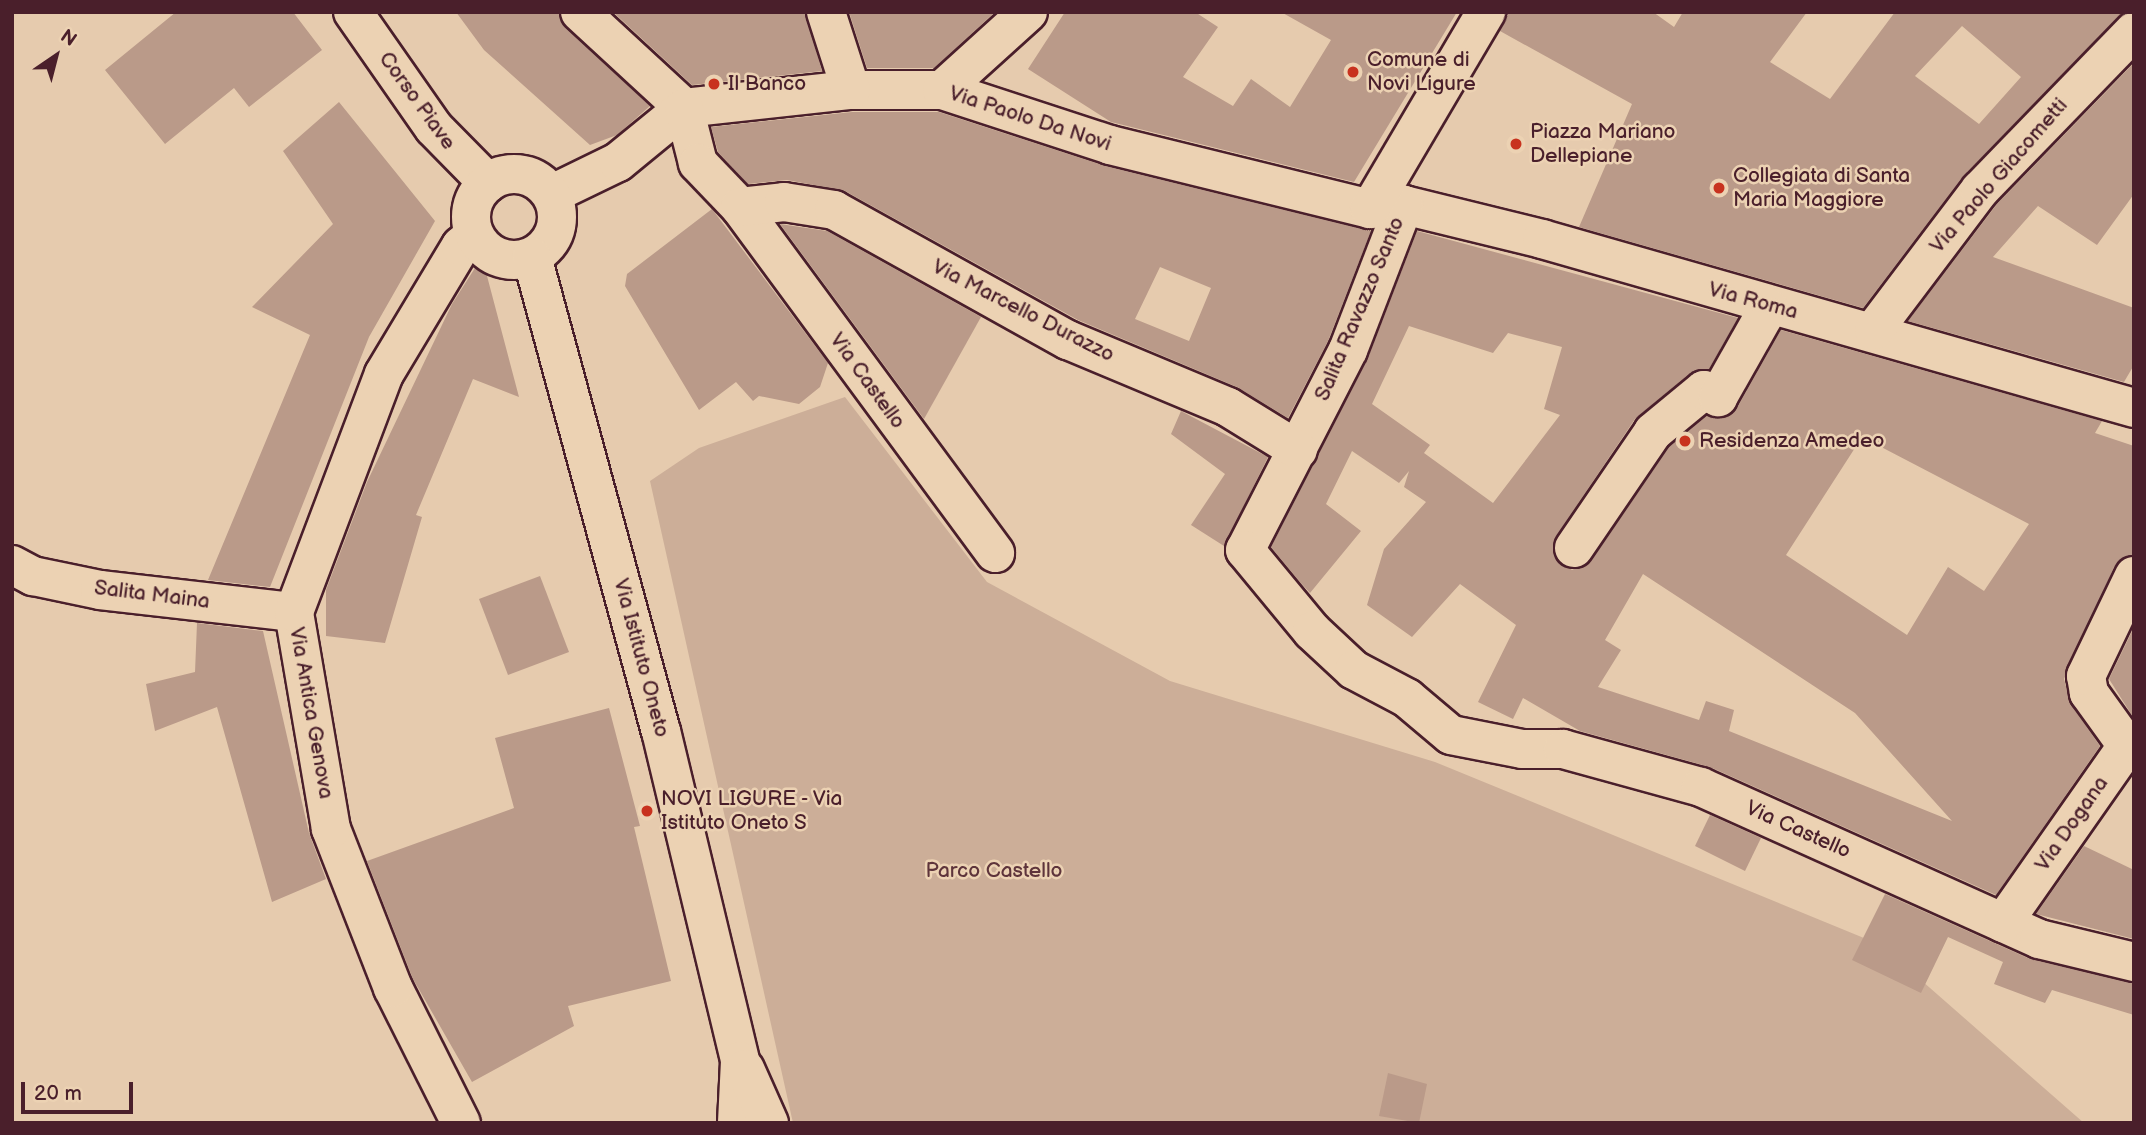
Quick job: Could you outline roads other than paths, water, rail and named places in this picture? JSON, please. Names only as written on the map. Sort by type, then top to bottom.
[{"type":"street","name":"Corso Piave","points":[[353,12],[450,148],[488,183]]},
{"type":"street","points":[[551,194],[618,162],[684,108],[580,12]]},
{"type":"street","points":[[826,12],[851,90]]},
{"type":"street","points":[[942,90],[1028,12]]},
{"type":"street","name":"Salita Ravazzo Santo","points":[[1451,735],[1407,698],[1354,670],[1312,631],[1245,550],[1348,350],[1387,207],[1486,12]]},
{"type":"street","name":"Via Paolo Giacometti","points":[[1874,330],[1980,190],[2134,31]]},
{"type":"street","name":"Via Paolo Da Novi","points":[[684,108],[851,90],[942,90],[1110,145],[1387,207]]},
{"type":"street","name":"Via Castello","points":[[684,108],[698,163],[740,207],[995,553]]},
{"type":"street","points":[[522,174],[551,194],[557,216],[553,237],[532,257],[499,258],[474,235],[472,207],[488,183],[522,174]]},
{"type":"street","name":"Via Marcello Durazzo","points":[[740,207],[784,202],[834,210],[1068,340],[1228,407],[1298,450]]},
{"type":"street","name":"Via Roma","points":[[1387,207],[1542,239],[1769,307],[1874,330],[2134,408]]},
{"type":"street","name":"Via Antica Genova","points":[[461,1123],[393,988],[331,829],[294,611],[384,374],[461,246],[474,235]]},
{"type":"street","name":"Via Istituto Oneto","points":[[532,257],[661,731],[740,1061],[769,1123]]},
{"type":"street","points":[[1574,548],[1653,432],[1704,390],[1718,397],[1769,307]]},
{"type":"street","name":"Salita Maina","points":[[12,565],[33,576],[100,590],[294,611]]},
{"type":"street","name":"Via Dogana","points":[[2003,923],[2122,753],[2125,743],[2089,693],[2086,676],[2134,576]]},
{"type":"street","name":"Via Castello","points":[[1451,735],[1522,749],[1563,749],[1701,787],[2003,923],[2091,955],[2134,962]]},
{"type":"street","name":"Via Istituto Oneto","points":[[737,1123],[740,1061]]},
{"type":"place","name":"Comune di Novi Ligure","points":[[1353,72]]},
{"type":"place","name":"Il Banco","points":[[714,84]]},
{"type":"place","name":"Piazza Mariano Dellepiane","points":[[1516,144]]},
{"type":"place","name":"Collegiata di Santa Maria Maggiore","points":[[1719,188]]},
{"type":"place","name":"Residenza Amedeo","points":[[1685,441]]},
{"type":"place","name":"NOVI LIGURE - Via Istituto Oneto S","points":[[647,811]]},
{"type":"park label","name":"Parco Castello","points":[[994,871]]}]
